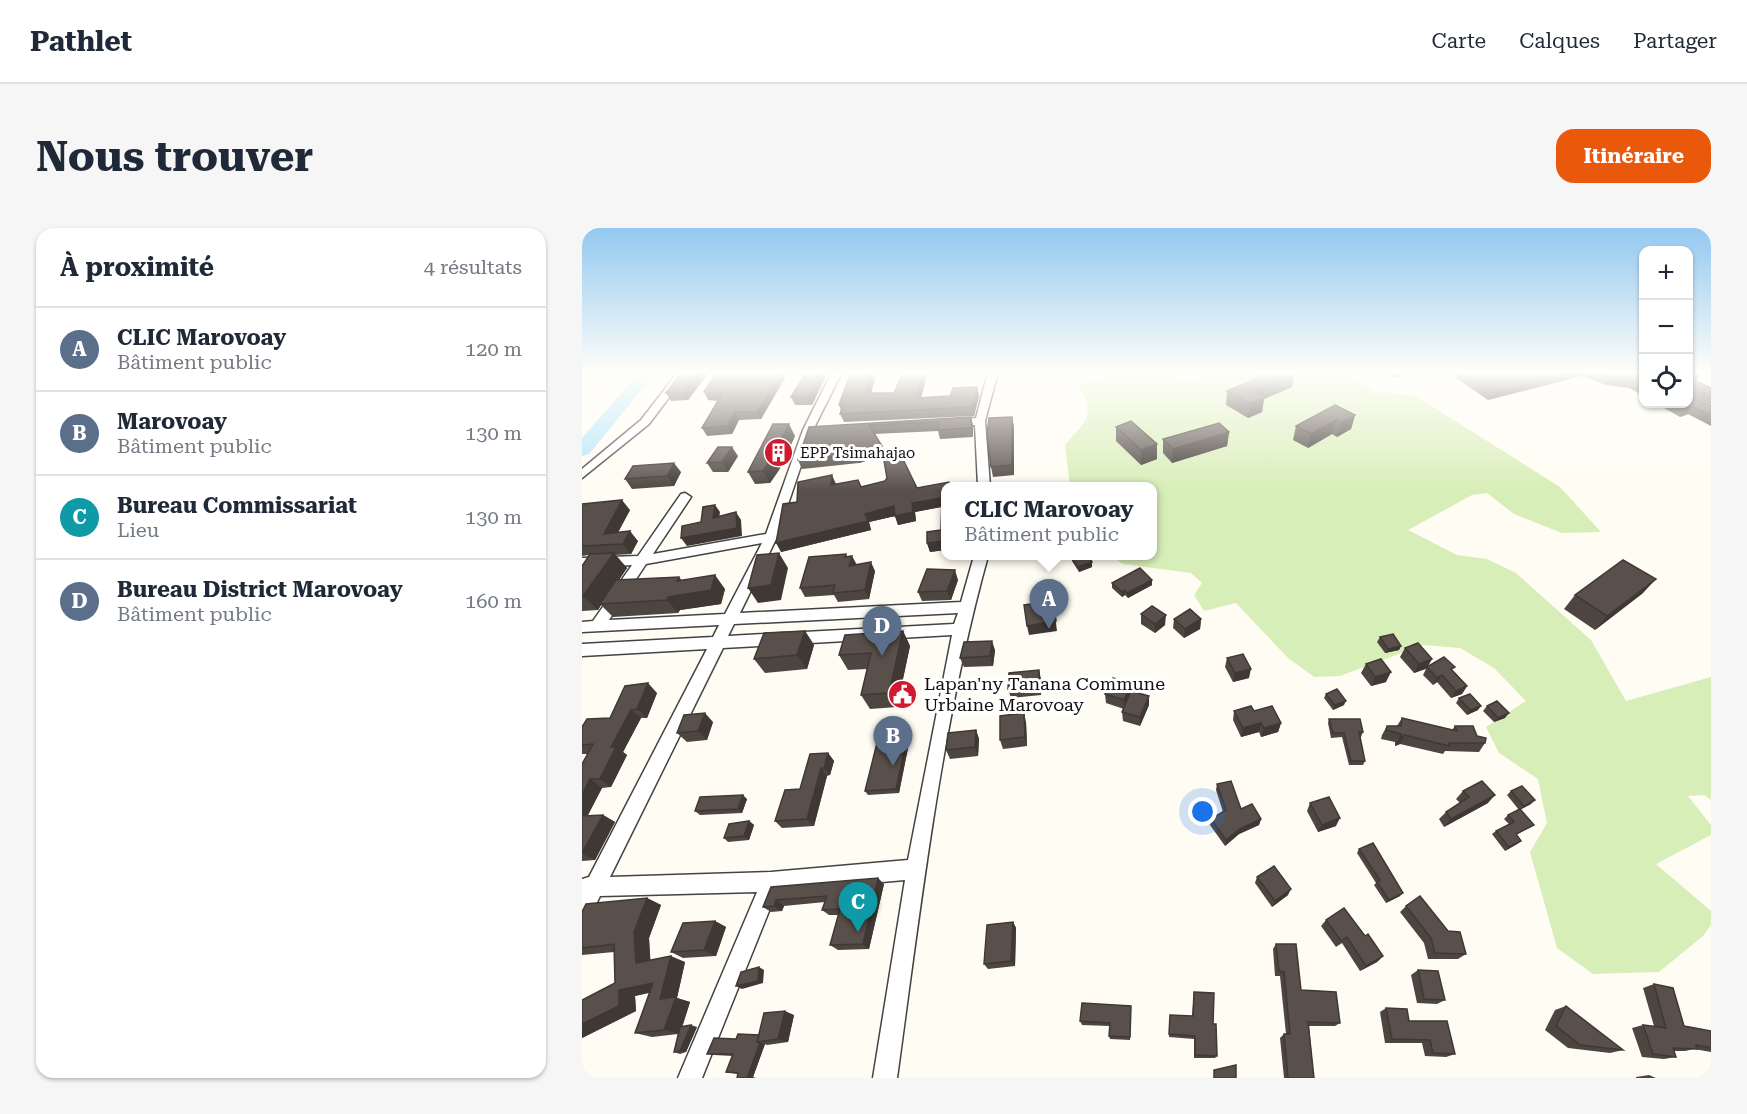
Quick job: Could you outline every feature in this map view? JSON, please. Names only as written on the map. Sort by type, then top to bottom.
[{"type":"street","points":[[582,475],[645,422],[653,412]]},
{"type":"street","points":[[582,912],[588,887],[719,643],[771,537],[821,412]]},
{"type":"street","points":[[982,412],[980,421],[984,482]]},
{"type":"street","points":[[946,423],[980,421]]},
{"type":"street","points":[[597,626],[685,497]]},
{"type":"street","points":[[582,563],[643,560],[771,537]]},
{"type":"street","points":[[885,1078],[916,869],[960,629],[979,560]]},
{"type":"street","points":[[582,627],[965,607]]},
{"type":"street","points":[[582,650],[960,629]]},
{"type":"street","points":[[588,887],[771,882],[916,869]]},
{"type":"street","points":[[690,1078],[771,882]]},
{"type":"green space","points":[[1088,412],[1440,412],[1560,487],[1601,532],[1562,533],[1514,514],[1487,493],[1472,495],[1408,530],[1457,555],[1487,559],[1516,573],[1591,640],[1626,701],[1711,677],[1711,800],[1704,795],[1688,796],[1711,825],[1711,835],[1656,864],[1711,911],[1711,925],[1703,936],[1659,972],[1593,974],[1557,948],[1530,852],[1547,823],[1538,779],[1499,753],[1486,727],[1526,701],[1494,668],[1460,648],[1423,645],[1340,676],[1314,677],[1288,658],[1236,603],[1204,611],[1194,595],[1202,583],[1191,573],[1123,564],[1117,560],[1157,560],[1157,482],[1070,482],[1065,445],[1086,418]]},
{"type":"building","points":[[712,412],[757,412],[735,412],[727,426],[702,428]]},
{"type":"building","points":[[841,412],[884,412],[840,414]]},
{"type":"building","points":[[1323,412],[1348,412],[1355,415],[1341,423],[1336,420],[1311,434],[1296,426]]},
{"type":"building","points":[[971,417],[971,428],[938,430],[939,422],[869,425],[882,446],[855,454],[798,460],[809,427]]},
{"type":"building","points":[[1012,417],[1012,465],[991,467],[987,435],[989,418]]},
{"type":"building","points":[[1131,421],[1157,444],[1141,450],[1116,427]]},
{"type":"building","points":[[1219,423],[1229,432],[1173,449],[1163,439]]},
{"type":"building","points":[[773,424],[789,424],[763,471],[748,472]]},
{"type":"building","points":[[718,447],[732,447],[722,462],[707,463]]},
{"type":"building","points":[[895,453],[895,456],[901,455],[917,488],[941,484],[941,498],[912,503],[913,512],[895,516],[894,506],[865,514],[868,521],[776,543],[783,504],[797,502],[798,482],[832,475],[831,485],[858,480],[861,487],[885,481],[887,478],[883,455]]},
{"type":"building","points":[[674,463],[667,476],[625,479],[633,466]]},
{"type":"building","points":[[622,500],[604,534],[630,531],[623,544],[582,546],[582,504]]},
{"type":"building","points":[[715,505],[713,518],[736,512],[737,528],[681,538],[682,526],[701,522],[703,507]]},
{"type":"building","points":[[941,530],[941,541],[927,543],[927,532]]},
{"type":"building","points":[[614,553],[582,596],[582,566],[590,554]]},
{"type":"building","points":[[779,553],[771,585],[748,588],[757,555]]},
{"type":"building","points":[[846,554],[845,557],[852,556],[849,566],[871,562],[865,590],[833,593],[835,585],[800,588],[809,557]]},
{"type":"building","points":[[1073,560],[1091,560],[1092,562],[1078,567]]},
{"type":"building","points":[[1623,560],[1656,579],[1607,616],[1575,595]]},
{"type":"building","points":[[1140,568],[1152,580],[1127,593],[1125,590],[1122,592],[1112,583]]},
{"type":"building","points":[[927,569],[955,570],[947,591],[918,592]]},
{"type":"building","points":[[715,575],[711,590],[668,597],[667,600],[600,604],[616,580],[679,577],[677,581]]},
{"type":"building","points":[[1053,601],[1056,621],[1027,626],[1024,605]]},
{"type":"building","points":[[1152,606],[1166,615],[1155,624],[1141,614]]},
{"type":"building","points":[[1190,609],[1201,619],[1185,629],[1174,619]]},
{"type":"building","points":[[805,631],[797,655],[754,659],[764,633]]},
{"type":"building","points":[[903,631],[889,693],[861,695],[871,653],[839,655],[845,635]]},
{"type":"building","points":[[1393,634],[1401,646],[1388,649],[1380,637]]},
{"type":"building","points":[[992,641],[990,656],[960,658],[964,642]]},
{"type":"building","points":[[1418,643],[1432,659],[1419,664],[1405,648]]},
{"type":"building","points":[[1243,654],[1251,669],[1235,673],[1227,658]]},
{"type":"building","points":[[1444,657],[1455,667],[1451,669],[1467,686],[1456,691],[1442,675],[1437,678],[1427,667]]},
{"type":"building","points":[[1381,659],[1391,672],[1375,677],[1366,664]]},
{"type":"building","points":[[1039,670],[1039,686],[1008,689],[1009,673]]},
{"type":"building","points":[[1113,678],[1132,683],[1124,700],[1105,694]]},
{"type":"building","points":[[648,683],[637,709],[631,710],[611,747],[616,747],[600,779],[590,779],[582,795],[582,764],[593,744],[582,745],[582,727],[587,719],[610,718],[625,686]]},
{"type":"building","points":[[1337,689],[1346,701],[1335,705],[1326,694]]},
{"type":"building","points":[[1131,691],[1149,696],[1140,717],[1122,712]]},
{"type":"building","points":[[1470,694],[1481,706],[1470,710],[1459,698]]},
{"type":"building","points":[[1497,701],[1509,713],[1498,718],[1487,706]]},
{"type":"building","points":[[1251,706],[1254,711],[1272,706],[1281,723],[1264,728],[1261,723],[1243,728],[1234,711]]},
{"type":"building","points":[[705,713],[698,731],[677,733],[684,715]]},
{"type":"building","points":[[1024,713],[1025,737],[1000,740],[1000,716]]},
{"type":"building","points":[[1402,718],[1457,731],[1455,726],[1473,726],[1477,736],[1486,738],[1485,743],[1449,743],[1449,746],[1405,735],[1400,737],[1401,734],[1386,730],[1387,726],[1401,726]]},
{"type":"building","points":[[1329,719],[1360,719],[1363,732],[1359,732],[1365,761],[1351,761],[1344,733],[1333,733]]},
{"type":"building","points":[[976,730],[975,747],[946,750],[948,733]]},
{"type":"building","points":[[908,733],[896,789],[865,791],[879,735]]},
{"type":"building","points":[[828,753],[824,768],[821,768],[807,819],[775,821],[785,790],[800,789],[810,754]]},
{"type":"building","points":[[1231,781],[1241,809],[1252,804],[1261,819],[1240,829],[1226,840],[1211,819],[1226,810],[1217,784]]},
{"type":"building","points":[[1482,781],[1495,795],[1451,819],[1446,812],[1469,797],[1463,791]]},
{"type":"building","points":[[1522,786],[1535,800],[1524,806],[1511,791]]},
{"type":"building","points":[[743,795],[738,809],[695,811],[700,797]]},
{"type":"building","points":[[1329,797],[1340,818],[1322,825],[1310,803]]},
{"type":"building","points":[[1520,809],[1534,825],[1516,834],[1521,841],[1509,847],[1496,831],[1514,822],[1508,815]]},
{"type":"building","points":[[603,815],[582,853],[582,816]]},
{"type":"building","points":[[749,821],[744,836],[724,838],[729,824]]},
{"type":"building","points":[[1373,843],[1403,893],[1389,900],[1377,882],[1380,880],[1359,849]]},
{"type":"building","points":[[1274,866],[1291,889],[1275,901],[1257,877]]},
{"type":"building","points":[[878,878],[863,944],[830,945],[840,909],[822,910],[827,896],[776,900],[774,906],[763,907],[771,887]]},
{"type":"building","points":[[1420,896],[1448,931],[1460,932],[1466,954],[1435,953],[1431,938],[1406,906]]},
{"type":"building","points":[[647,898],[634,932],[636,963],[671,956],[660,999],[676,997],[664,1030],[635,1033],[653,983],[619,990],[619,1006],[582,1024],[582,1000],[615,983],[614,944],[582,948],[582,912],[586,904]]},
{"type":"building","points":[[1344,908],[1365,936],[1368,934],[1383,956],[1366,966],[1347,937],[1341,941],[1326,920]]},
{"type":"building","points":[[715,921],[704,950],[671,952],[683,923]]},
{"type":"building","points":[[1013,922],[1011,961],[984,964],[987,925]]},
{"type":"building","points":[[1276,944],[1296,944],[1301,990],[1336,992],[1340,1023],[1308,1022],[1314,1078],[1288,1078],[1284,1034],[1290,1034],[1284,972],[1279,971]]},
{"type":"building","points":[[759,967],[758,981],[736,986],[741,972]]},
{"type":"building","points":[[1418,970],[1438,971],[1445,1000],[1424,999]]},
{"type":"building","points":[[1654,984],[1673,988],[1684,1026],[1711,1031],[1711,1048],[1696,1045],[1697,1049],[1673,1048],[1676,1057],[1653,1054],[1643,1025],[1666,1028]]},
{"type":"building","points":[[1194,992],[1214,993],[1213,1024],[1216,1024],[1217,1056],[1195,1055],[1195,1036],[1169,1034],[1170,1015],[1193,1016]]},
{"type":"building","points":[[1082,1003],[1131,1006],[1130,1037],[1109,1036],[1110,1023],[1080,1021]]},
{"type":"building","points":[[1566,1006],[1623,1050],[1580,1045],[1556,1026]]},
{"type":"building","points":[[1386,1008],[1407,1009],[1409,1021],[1447,1021],[1455,1054],[1433,1053],[1430,1040],[1392,1039]]},
{"type":"building","points":[[785,1011],[778,1039],[757,1042],[764,1013]]},
{"type":"building","points":[[691,1025],[680,1051],[674,1052],[680,1027]]},
{"type":"building","points":[[738,1034],[759,1035],[757,1042],[760,1043],[747,1078],[737,1078],[738,1073],[726,1072],[733,1054],[707,1054],[714,1038],[736,1039]]},
{"type":"building","points":[[1236,1065],[1236,1078],[1214,1078],[1214,1070]]},
{"type":"waterway","points":[[582,450],[614,412]]},
{"type":"place","name":"EPP Tsimahajao","points":[[779,453]]},
{"type":"place","name":"CLIC Marovoay","points":[[1049,629]]},
{"type":"place","name":"Bureau District Marovoay","points":[[882,656]]},
{"type":"place","name":"Lapan'ny Tanana Commune Urbaine Marovoay","points":[[903,694]]},
{"type":"place","name":"Marovoay","points":[[893,766]]},
{"type":"place","name":"Bureau Commissariat","points":[[858,932]]}]
